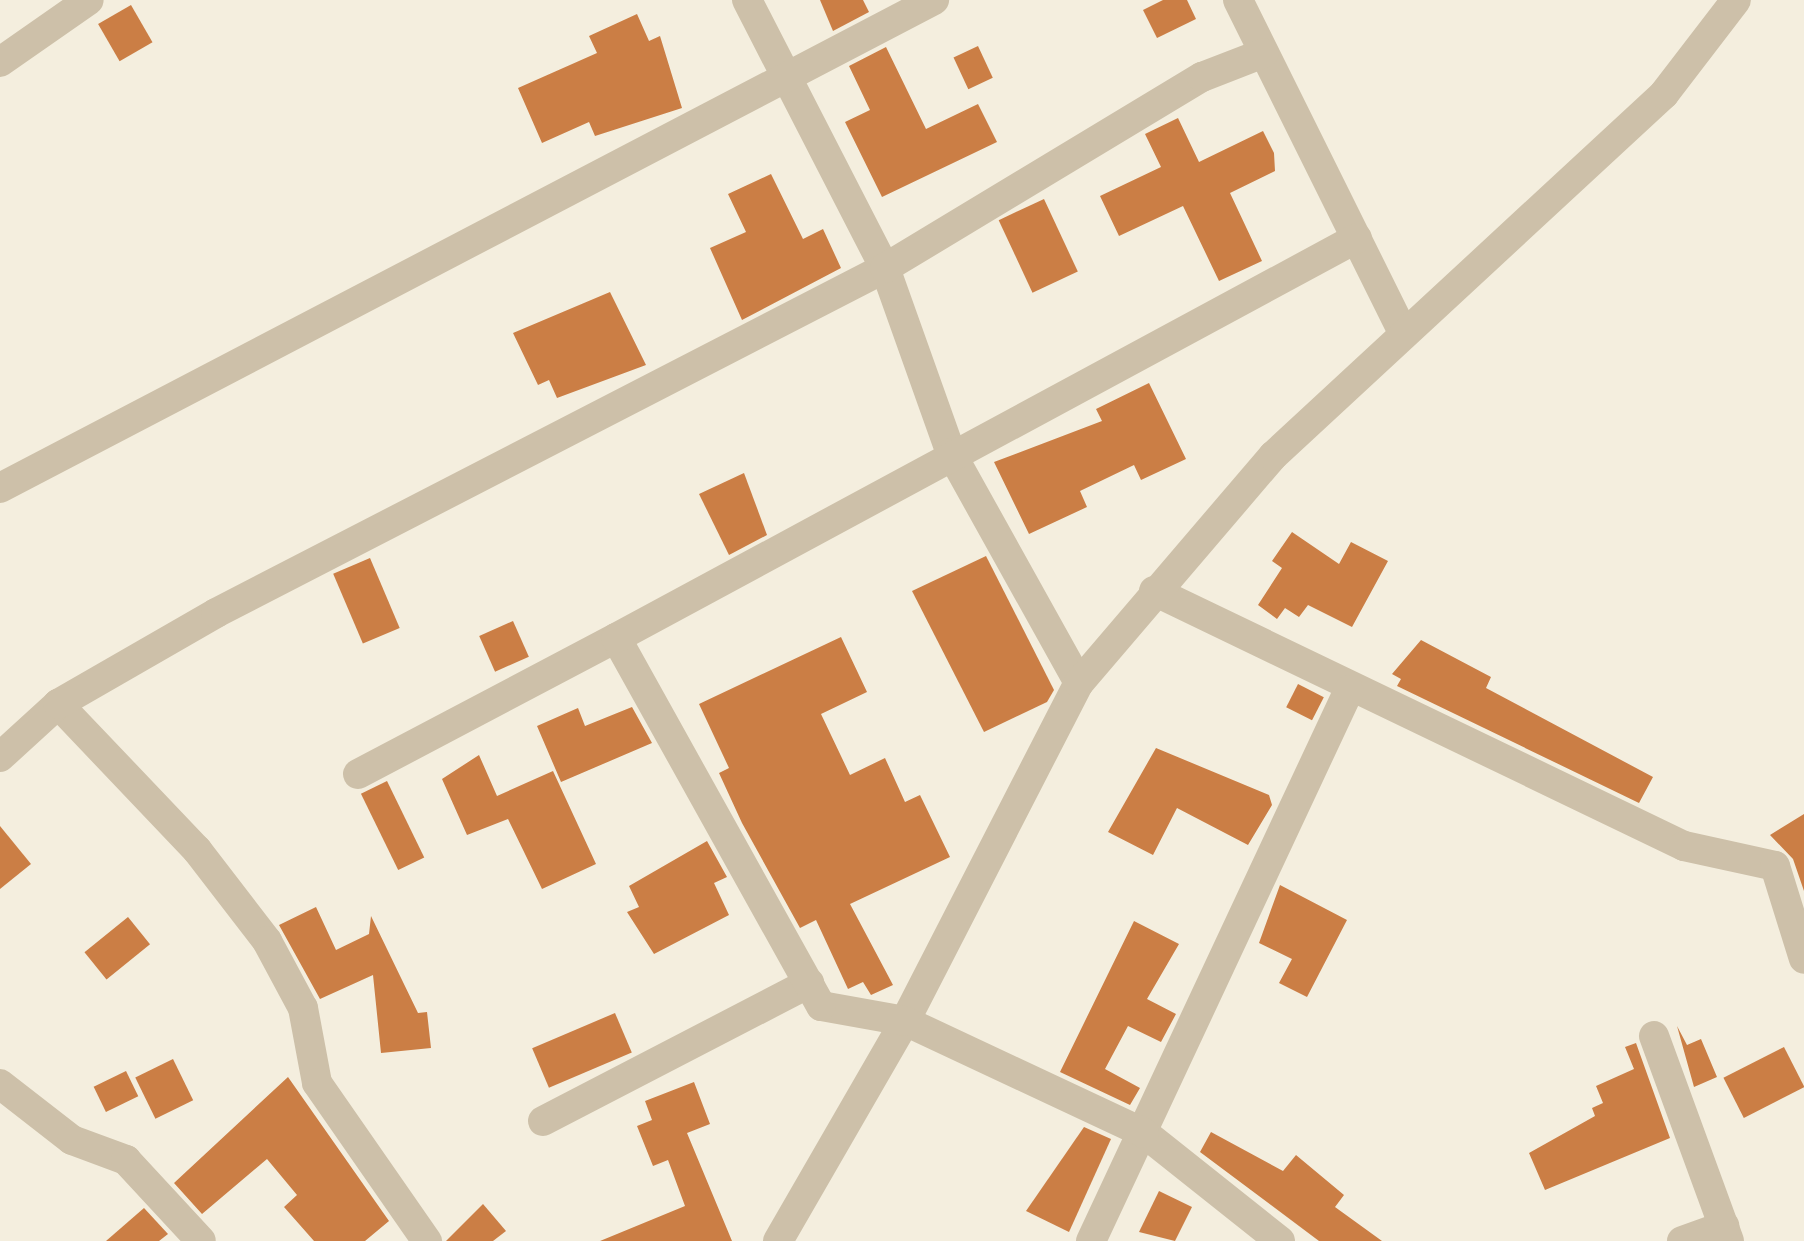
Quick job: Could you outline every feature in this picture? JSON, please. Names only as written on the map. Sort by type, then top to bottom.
[{"type":"street","points":[[0,62],[89,0]]},
{"type":"street","points":[[747,0],[885,268],[951,454],[1079,683]]},
{"type":"street","points":[[0,488],[934,0]]},
{"type":"street","points":[[1238,0],[1404,334]]},
{"type":"street","points":[[778,1241],[905,1021],[1079,683],[1273,456],[1664,94],[1736,0]]},
{"type":"street","points":[[0,758],[58,704],[216,613],[885,268],[1202,77],[1264,53]]},
{"type":"street","points":[[358,774],[1357,238]]},
{"type":"street","points":[[1154,591],[1349,690],[1684,846],[1775,866],[1804,959]]},
{"type":"street","points":[[616,638],[821,1006],[905,1021],[1144,1133],[1280,1241]]},
{"type":"street","points":[[1091,1241],[1349,690]]},
{"type":"street","points":[[58,704],[197,850],[268,941],[302,1008],[317,1083],[427,1241]]},
{"type":"street","points":[[543,1121],[809,983]]},
{"type":"street","points":[[1654,1036],[1727,1234],[1682,1241]]},
{"type":"street","points":[[0,1084],[72,1140],[126,1160],[201,1241]]},
{"type":"building","points":[[820,0],[863,0],[869,12],[833,31]]},
{"type":"building","points":[[1163,0],[1187,0],[1196,19],[1157,38],[1143,10]]},
{"type":"building","points":[[131,5],[152,42],[120,61],[98,24]]},
{"type":"building","points":[[637,14],[649,41],[660,36],[682,108],[595,136],[589,122],[542,143],[518,88],[597,53],[589,36]]},
{"type":"building","points":[[978,46],[993,78],[968,89],[954,57]]},
{"type":"building","points":[[886,47],[926,129],[978,104],[997,142],[882,197],[845,122],[870,110],[849,66]]},
{"type":"building","points":[[1178,118],[1199,162],[1263,131],[1274,153],[1275,171],[1230,193],[1262,261],[1219,281],[1183,206],[1119,236],[1100,196],[1161,167],[1145,134]]},
{"type":"building","points":[[771,174],[803,239],[823,229],[841,268],[742,320],[710,248],[746,232],[728,194]]},
{"type":"building","points":[[1044,199],[1078,272],[1032,293],[999,220]]},
{"type":"building","points":[[610,292],[646,365],[557,398],[549,380],[538,385],[513,333]]},
{"type":"building","points":[[1149,383],[1186,459],[1141,480],[1134,465],[1080,491],[1087,507],[1029,534],[994,462],[1102,421],[1096,409]]},
{"type":"building","points":[[744,473],[767,535],[729,555],[699,494]]},
{"type":"building","points":[[1292,532],[1339,564],[1351,542],[1388,561],[1352,627],[1308,605],[1299,617],[1285,608],[1277,619],[1258,605],[1282,568],[1272,561]]},
{"type":"building","points":[[986,556],[1054,690],[1047,702],[984,732],[912,591]]},
{"type":"building","points":[[370,558],[400,628],[363,644],[333,574]]},
{"type":"building","points":[[513,621],[529,657],[495,672],[479,636]]},
{"type":"building","points":[[841,637],[867,692],[821,714],[850,775],[885,758],[905,802],[920,795],[950,857],[850,904],[893,985],[871,995],[863,982],[848,989],[816,920],[800,928],[719,773],[729,768],[699,704]]},
{"type":"building","points":[[1421,640],[1491,677],[1486,688],[1653,777],[1639,803],[1397,686],[1401,679],[1392,674]]},
{"type":"building","points":[[1298,684],[1324,697],[1312,720],[1286,707]]},
{"type":"building","points":[[632,707],[652,743],[561,782],[537,726],[578,708],[585,726]]},
{"type":"building","points":[[1156,748],[1269,795],[1272,805],[1248,845],[1177,808],[1153,855],[1108,832]]},
{"type":"building","points":[[479,755],[497,796],[553,771],[596,864],[542,889],[508,819],[467,835],[442,779]]},
{"type":"building","points":[[387,781],[424,857],[398,870],[361,794]]},
{"type":"building","points":[[1804,814],[1804,891],[1793,859],[1770,835]]},
{"type":"building","points":[[0,826],[31,864],[0,889]]},
{"type":"building","points":[[707,841],[727,877],[714,883],[729,915],[654,954],[627,912],[639,907],[629,886]]},
{"type":"building","points":[[1280,885],[1347,920],[1307,997],[1279,983],[1292,959],[1259,943]]},
{"type":"building","points":[[316,907],[336,950],[369,934],[371,916],[418,1013],[427,1012],[431,1048],[381,1053],[373,975],[320,999],[279,925]]},
{"type":"building","points":[[128,917],[150,944],[107,979],[84,952]]},
{"type":"building","points":[[1134,921],[1179,944],[1147,999],[1176,1014],[1161,1042],[1128,1026],[1105,1069],[1140,1088],[1130,1105],[1060,1072]]},
{"type":"building","points":[[615,1013],[632,1053],[549,1088],[532,1048]]},
{"type":"building","points":[[1677,1026],[1687,1045],[1701,1039],[1717,1077],[1694,1087]]},
{"type":"building","points":[[1636,1043],[1670,1138],[1545,1190],[1529,1153],[1595,1116],[1592,1108],[1603,1103],[1596,1086],[1634,1069],[1625,1047]]},
{"type":"building","points":[[1784,1047],[1804,1087],[1744,1118],[1723,1078]]},
{"type":"building","points":[[173,1059],[193,1100],[155,1119],[135,1077]]},
{"type":"building","points":[[126,1071],[138,1096],[106,1112],[94,1087]]},
{"type":"building","points":[[288,1077],[389,1221],[365,1241],[314,1241],[284,1207],[297,1195],[267,1159],[202,1214],[174,1183]]},
{"type":"building","points":[[694,1082],[710,1124],[687,1133],[732,1241],[600,1241],[685,1206],[668,1160],[653,1166],[637,1126],[652,1120],[645,1101]]},
{"type":"building","points":[[1084,1127],[1111,1139],[1069,1232],[1026,1211]]},
{"type":"building","points":[[1211,1132],[1283,1171],[1296,1155],[1344,1195],[1335,1207],[1382,1241],[1319,1241],[1200,1152]]},
{"type":"building","points":[[1159,1191],[1192,1207],[1175,1241],[1139,1232]]},
{"type":"building","points":[[483,1204],[506,1231],[493,1241],[446,1241]]},
{"type":"building","points":[[144,1208],[168,1234],[159,1241],[106,1241]]}]
